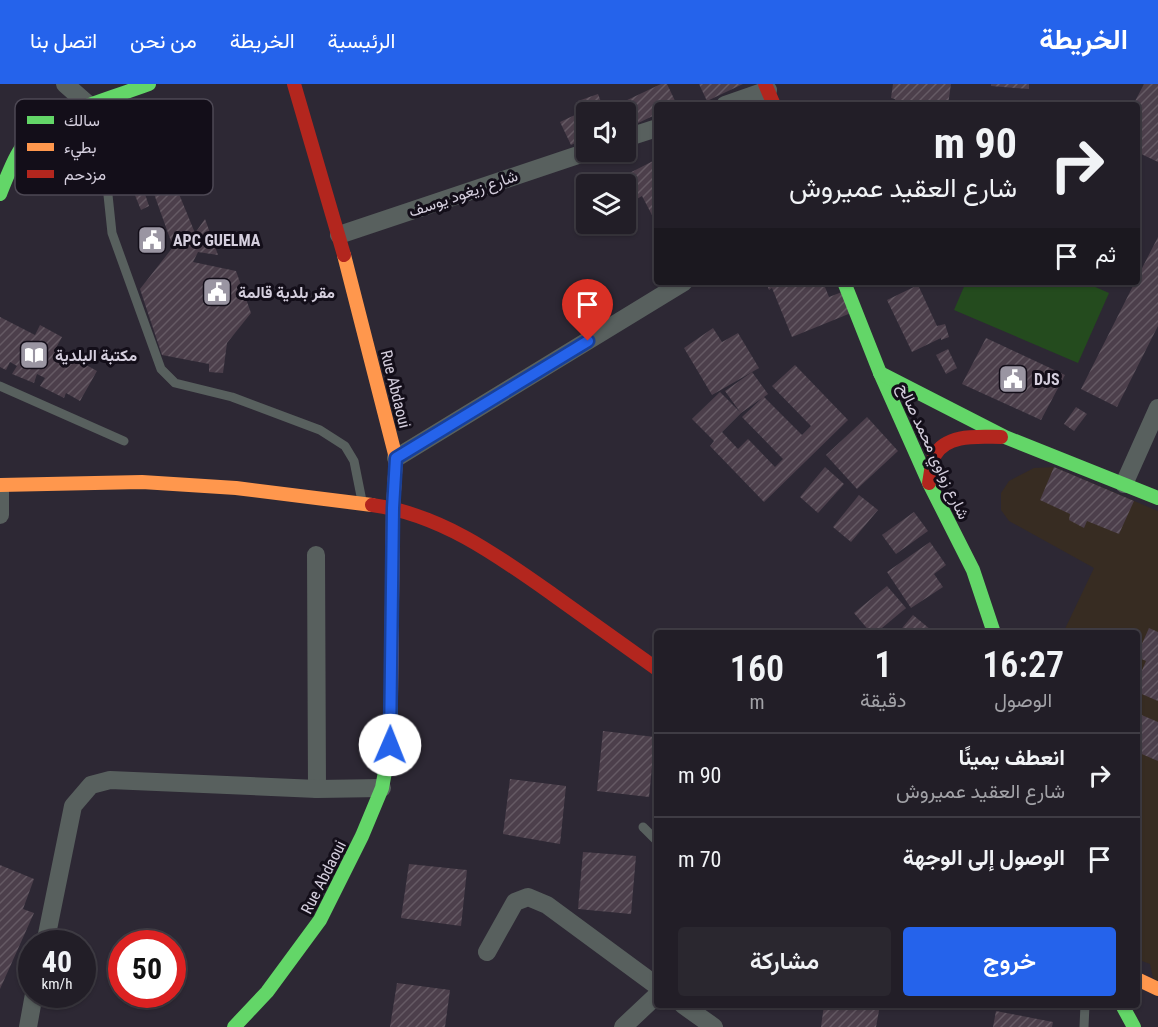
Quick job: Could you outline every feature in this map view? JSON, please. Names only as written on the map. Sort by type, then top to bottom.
[{"type":"main road","points":[[109,99],[149,84]]},
{"type":"main road","name":"Rue Abdaoui","points":[[234,1027],[267,992],[320,920],[362,836],[382,788],[390,745],[393,508],[396,458],[339,235],[294,84]]},
{"type":"main road","points":[[0,194],[15,158]]},
{"type":"main road","name":"شارع زواوي محمد صالح","points":[[845,285],[880,373],[929,483],[973,570],[993,630]]},
{"type":"main road","points":[[880,373],[1005,437],[1158,498]]},
{"type":"main road","points":[[929,483],[934,459],[939,450],[953,441],[969,437],[1005,437]]},
{"type":"main road","points":[[0,487],[142,482],[236,488],[393,508],[456,532],[488,549],[654,667]]},
{"type":"main road","points":[[1140,980],[1158,989]]},
{"type":"main road","points":[[1124,1008],[1134,1027]]},
{"type":"main road","points":[[1136,1008],[1142,1027]]},
{"type":"street","points":[[65,84],[82,99]]},
{"type":"street","points":[[735,102],[769,93]]},
{"type":"street","points":[[636,135],[654,129]]},
{"type":"street","name":"شارع زيغود يوسف","points":[[339,235],[576,156]]},
{"type":"street","points":[[396,458],[679,285]]},
{"type":"street","points":[[1124,484],[1158,408]]},
{"type":"street","points":[[0,487],[0,515]]},
{"type":"street","points":[[316,555],[317,789]]},
{"type":"street","points":[[48,930],[72,806],[92,785],[110,780],[317,789],[382,788]]},
{"type":"street","points":[[487,952],[515,902],[528,897],[547,905],[654,984]]},
{"type":"street","points":[[623,1027],[654,998]]},
{"type":"street","points":[[28,1027],[31,1008]]},
{"type":"street","points":[[687,1008],[714,1027]]},
{"type":"lane","points":[[108,195],[112,233],[161,369],[175,383],[243,401],[320,430],[345,446],[354,461],[362,503]]},
{"type":"lane","points":[[0,386],[124,441]]},
{"type":"lane","points":[[643,827],[654,838]]},
{"type":"lane","points":[[1084,1008],[1084,1027]]},
{"type":"shaded area","points":[[1054,467],[1158,511],[1158,981],[1153,978],[1150,964],[1142,961],[1140,956],[1140,630],[1064,630],[1094,568],[1009,521],[1001,510],[1001,493],[1009,481],[1034,468]]},
{"type":"green space","points":[[965,285],[1091,285],[1109,293],[1078,363],[954,310]]},
{"type":"building","points":[[661,84],[667,84],[676,102],[654,102],[654,115],[636,124],[636,102],[623,102]]},
{"type":"building","points":[[699,84],[743,84],[707,101]]},
{"type":"building","points":[[893,84],[951,84],[948,102],[894,102],[895,99],[891,98]]},
{"type":"building","points":[[991,84],[1029,84],[1029,89],[991,86]]},
{"type":"building","points":[[1144,84],[1158,84],[1158,162],[1140,153],[1140,102],[1135,102]]},
{"type":"building","points":[[598,94],[601,102],[578,102]]},
{"type":"building","points":[[576,114],[576,143],[571,145],[560,122]]},
{"type":"building","points":[[654,161],[654,216],[642,196],[636,199],[636,174],[628,174]]},
{"type":"building","points":[[135,195],[145,195],[149,206],[141,210]]},
{"type":"building","points":[[154,195],[179,195],[195,233],[205,219],[218,255],[198,252],[193,262],[236,271],[251,313],[227,343],[223,373],[209,372],[209,364],[162,355],[140,289],[173,247]]},
{"type":"building","points":[[1158,237],[1158,326],[1117,407],[1081,389],[1133,285],[1140,285],[1140,272]]},
{"type":"building","points":[[767,285],[824,285],[829,297],[842,292],[851,313],[792,337],[772,288],[769,290]]},
{"type":"building","points":[[918,285],[937,326],[945,324],[949,337],[941,340],[941,338],[912,352],[887,300]]},
{"type":"building","name":"مكتبة البلدية","points":[[0,317],[35,335],[40,325],[62,337],[56,348],[97,371],[80,401],[66,393],[64,398],[40,386],[45,378],[37,374],[34,383],[12,374],[17,366],[10,362],[6,370],[0,367]]},
{"type":"building","points":[[713,328],[722,342],[738,333],[759,368],[712,395],[684,348]]},
{"type":"building","name":"DJS","points":[[986,338],[1065,375],[1041,420],[962,384]]},
{"type":"building","points":[[948,349],[957,368],[946,374],[936,355]]},
{"type":"building","points":[[795,365],[848,420],[764,502],[710,446],[714,441],[692,419],[720,392],[740,412],[725,391],[752,372],[768,394],[764,397],[802,435],[811,426],[772,386]],"holes":[[[762,398],[742,417],[783,459],[775,467],[748,439],[738,449],[722,432],[741,413]]]},
{"type":"building","points":[[1076,407],[1087,414],[1074,431],[1064,424]]},
{"type":"building","points":[[867,417],[898,451],[857,489],[826,455]]},
{"type":"building","points":[[825,467],[844,484],[818,513],[800,497]]},
{"type":"building","points":[[1054,467],[1134,501],[1119,534],[1087,521],[1084,528],[1069,520],[1070,514],[1040,500]]},
{"type":"building","points":[[859,495],[878,510],[851,542],[833,527]]},
{"type":"building","points":[[914,512],[928,531],[896,554],[882,535]]},
{"type":"building","points":[[930,542],[946,565],[934,574],[943,587],[911,608],[887,572]]},
{"type":"building","points":[[887,586],[906,608],[880,630],[868,630],[854,613]]},
{"type":"building","points":[[913,615],[931,630],[900,630]]},
{"type":"building","points":[[1149,628],[1158,632],[1158,701],[1140,693],[1140,675],[1146,661],[1140,658],[1140,648]]},
{"type":"building","points":[[1140,714],[1158,722],[1158,761],[1140,753]]},
{"type":"building","points":[[603,731],[654,737],[649,797],[597,791]]},
{"type":"building","points":[[510,779],[566,786],[560,844],[503,834]]},
{"type":"building","points":[[583,852],[636,856],[631,914],[578,909]]},
{"type":"building","points":[[409,864],[467,870],[461,926],[401,918]]},
{"type":"building","points":[[0,865],[34,879],[23,909],[34,913],[26,930],[18,930],[18,949],[0,989]]},
{"type":"building","points":[[397,983],[450,990],[445,1027],[390,1027]]},
{"type":"building","points":[[824,1008],[879,1008],[876,1027],[821,1027]]},
{"type":"building","points":[[996,1011],[1053,1022],[1052,1027],[993,1027]]},
{"type":"traffic: fast","points":[[106,99],[149,84]]},
{"type":"traffic: fast","points":[[0,194],[15,160]]},
{"type":"traffic: fast","points":[[845,285],[880,373],[929,483],[973,570],[993,630]]},
{"type":"traffic: fast","points":[[880,373],[1005,437],[1158,498]]},
{"type":"traffic: fast","points":[[234,1027],[267,992],[320,920],[362,836],[382,788],[390,745],[391,697]]},
{"type":"traffic: fast","points":[[1124,1008],[1134,1027]]},
{"type":"traffic: slow","points":[[344,255],[396,458],[393,508],[391,697]]},
{"type":"traffic: slow","points":[[0,485],[142,482],[236,488],[372,505]]},
{"type":"traffic: slow","points":[[1140,980],[1158,989]]},
{"type":"traffic: jam","points":[[294,84],[344,255]]},
{"type":"traffic: jam","points":[[765,84],[773,102]]},
{"type":"traffic: jam","points":[[929,483],[935,455],[947,443],[965,438],[1001,437]]},
{"type":"traffic: jam","points":[[372,505],[421,517],[467,538],[531,579],[654,667]]},
{"type":"place","name":"APC GUELMA","points":[[152,240]]},
{"type":"place","name":"مقر بلدية قالمة","points":[[217,292]]},
{"type":"place","name":"مكتبة البلدية","points":[[34,355]]},
{"type":"place","name":"DJS","points":[[1013,379]]},
{"type":"route","points":[[390,745],[393,508],[396,458],[588,341]]}]
